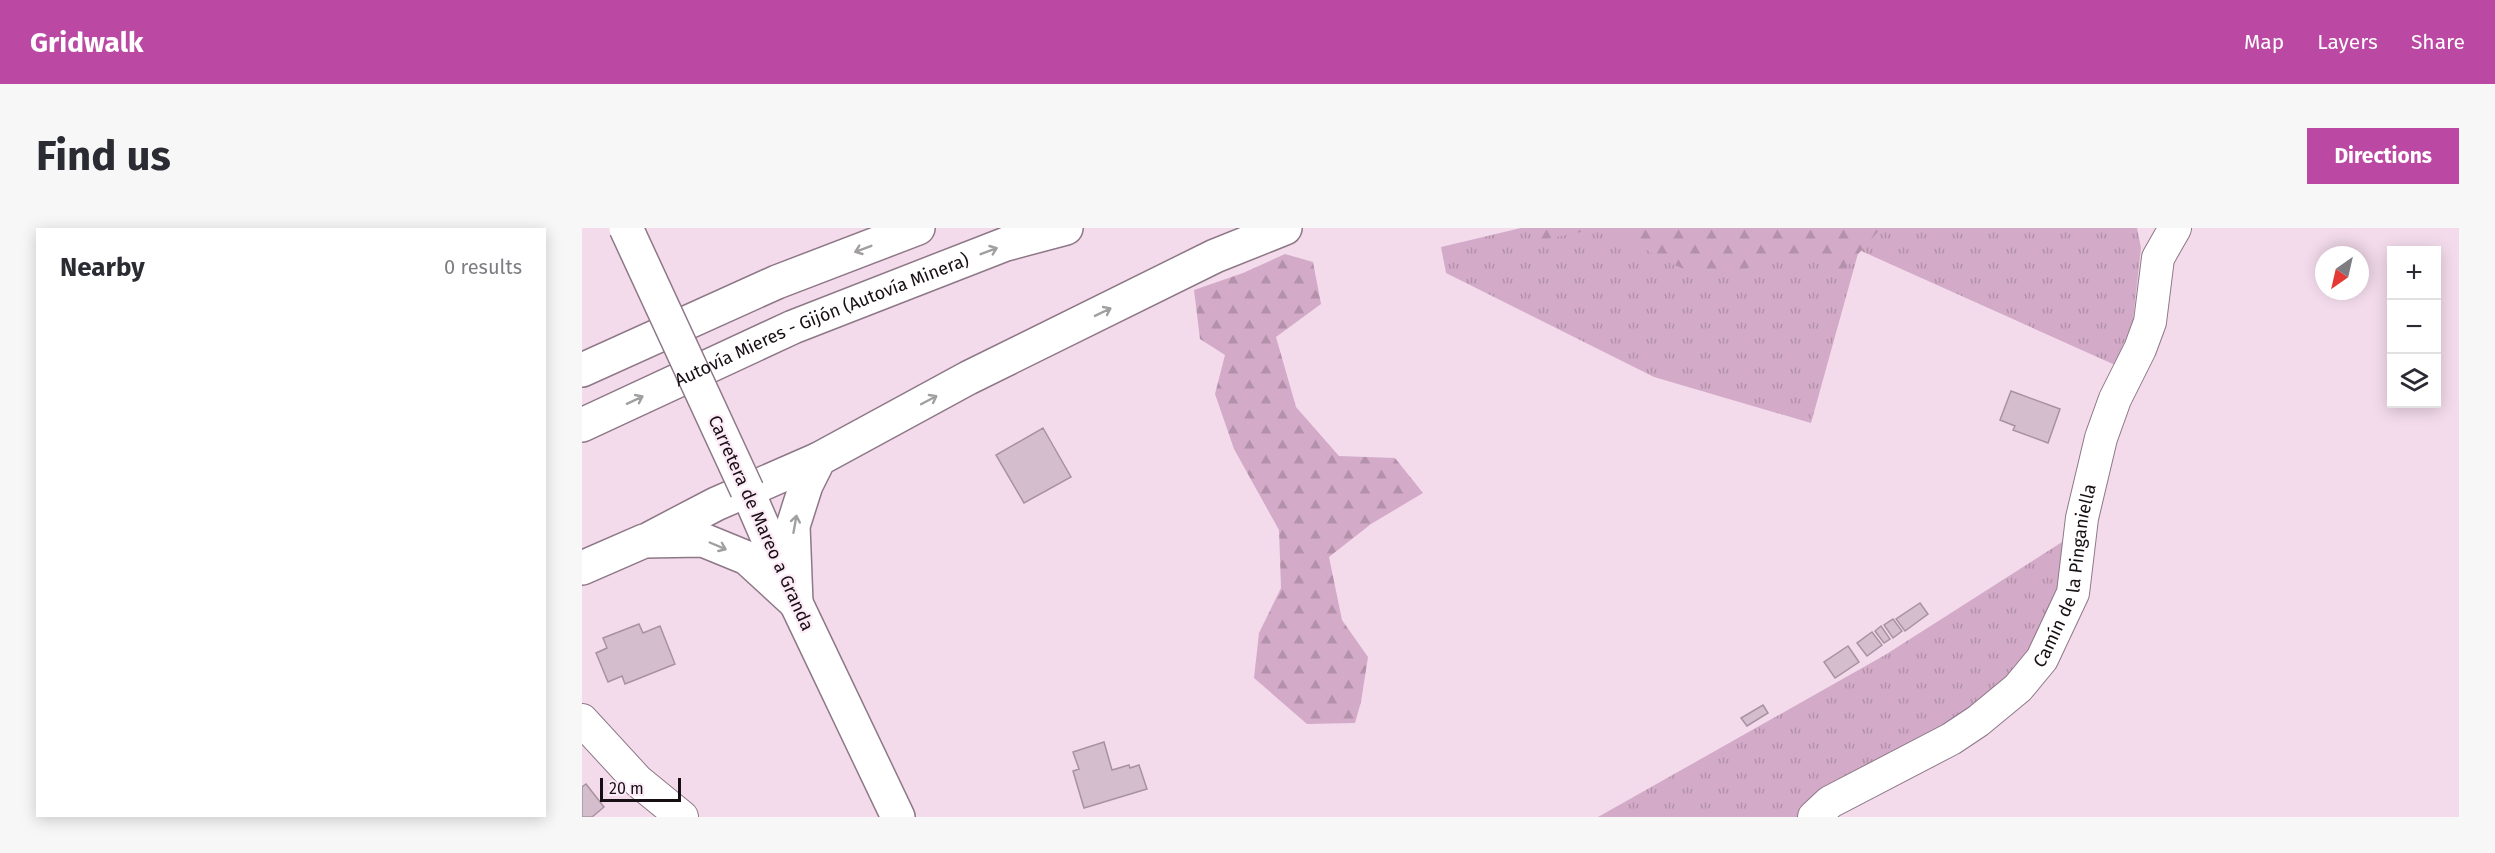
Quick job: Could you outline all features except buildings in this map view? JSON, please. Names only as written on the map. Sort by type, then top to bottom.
[{"type":"main road","name":"Carretera de Mareo a Granda","points":[[626,228],[747,490],[796,603],[898,817]]},
{"type":"main road","points":[[582,370],[777,282],[918,228]]},
{"type":"main road","name":"Autovía Mieres - Gijón (Autovía Minera)","points":[[582,425],[793,327],[1006,244],[1066,228]]},
{"type":"main road","points":[[582,568],[645,541],[747,490],[819,459],[969,378],[1215,256],[1285,228]]},
{"type":"main road","points":[[796,603],[793,526],[806,485],[819,459]]},
{"type":"main road","points":[[645,541],[703,540],[747,558],[796,603]]},
{"type":"street","name":"Camín de la Pinganiella","points":[[1814,817],[1830,802],[1951,739],[1978,721],[2018,688],[2042,659],[2073,593],[2082,518],[2101,438],[2115,399],[2140,349],[2150,322],[2158,258],[2175,228]]},
{"type":"street","points":[[582,720],[638,781],[682,817]]},
{"type":"green space","points":[[1521,228],[2137,228],[2141,248],[2133,320],[2115,365],[1859,250],[1811,423],[1654,377],[1446,273],[1441,247]]},
{"type":"green space","points":[[1528,228],[1601,228],[1536,241]]},
{"type":"green space","points":[[1610,228],[1881,228],[1839,276],[1807,254],[1767,262],[1710,280],[1663,260]]},
{"type":"green space","points":[[1285,254],[1313,262],[1321,304],[1276,337],[1296,407],[1339,456],[1395,458],[1423,493],[1371,524],[1329,557],[1342,620],[1368,657],[1361,702],[1355,723],[1307,724],[1254,678],[1259,633],[1281,588],[1279,530],[1234,449],[1215,394],[1225,355],[1200,339],[1194,290],[1243,273]]},
{"type":"green space","points":[[2062,542],[2062,585],[2049,618],[2019,664],[1981,705],[1940,729],[1848,774],[1802,805],[1799,817],[1598,817],[1885,655]]}]
